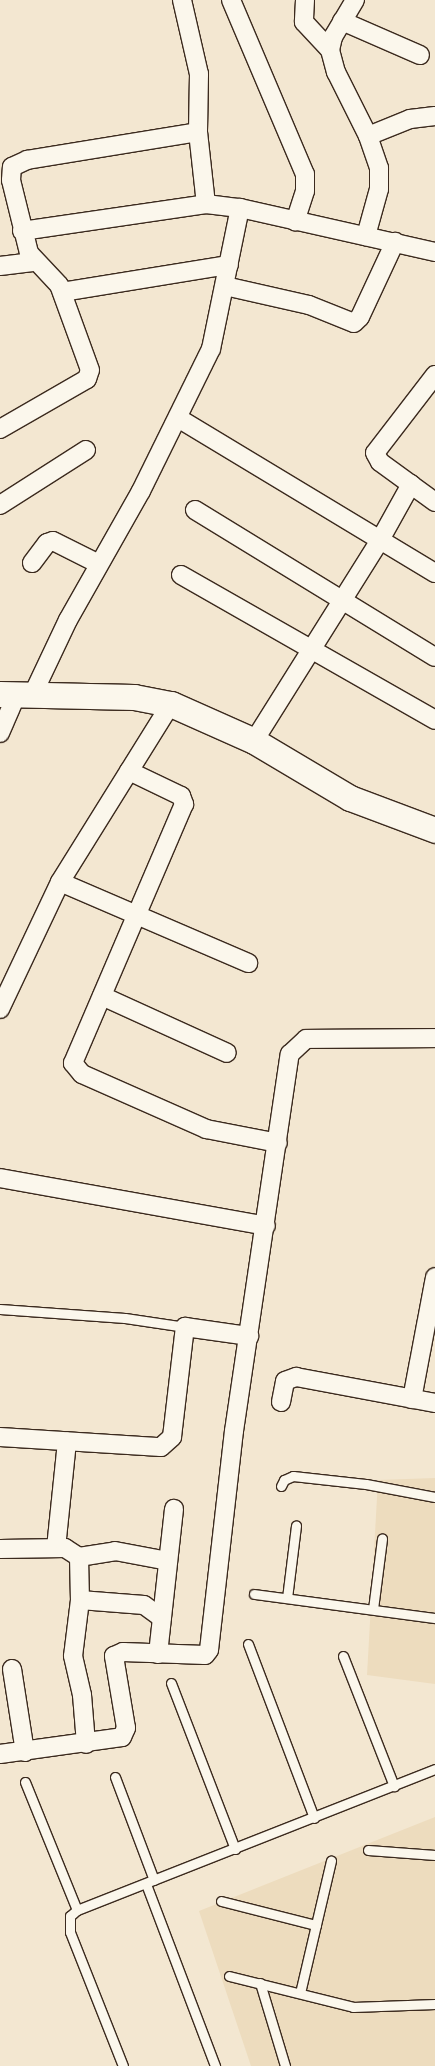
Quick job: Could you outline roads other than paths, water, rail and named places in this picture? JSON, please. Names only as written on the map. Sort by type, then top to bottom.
[{"type":"street","points":[[182,0],[199,74],[198,132],[206,204]]},
{"type":"street","points":[[231,0],[305,174],[305,191],[295,221]]},
{"type":"street","points":[[304,0],[302,17],[306,26],[330,50]]},
{"type":"street","points":[[355,0],[333,37],[330,50],[336,72],[368,136],[380,177],[366,236]]},
{"type":"street","points":[[342,21],[420,56]]},
{"type":"street","points":[[368,136],[410,119],[435,116]]},
{"type":"street","points":[[0,429],[89,376],[88,363],[62,292],[55,280],[35,262],[22,231],[10,173],[17,163],[198,132]]},
{"type":"street","points":[[22,231],[206,204],[240,208],[435,252]]},
{"type":"street","points":[[0,733],[16,695],[99,564],[178,418],[212,344],[240,208]]},
{"type":"street","points":[[225,286],[309,305],[354,324],[360,317],[395,242]]},
{"type":"street","points":[[0,266],[35,262]]},
{"type":"street","points":[[62,292],[229,265]]},
{"type":"street","points":[[435,375],[375,453],[380,462],[435,502]]},
{"type":"street","points":[[178,418],[435,573]]},
{"type":"street","points":[[0,505],[86,450]]},
{"type":"street","points":[[254,741],[380,540],[410,484]]},
{"type":"street","points":[[195,510],[435,657]]},
{"type":"street","points":[[32,563],[47,543],[53,541],[99,564]]},
{"type":"street","points":[[181,575],[435,720]]},
{"type":"street","points":[[16,695],[134,697],[171,704],[254,741],[350,798],[435,830]]},
{"type":"street","points":[[0,1009],[60,882],[171,704]]},
{"type":"street","points":[[129,771],[184,799],[138,916],[73,1058],[78,1071],[206,1129],[278,1144]]},
{"type":"street","points":[[60,882],[248,963]]},
{"type":"street","points":[[102,996],[227,1052]]},
{"type":"street","points":[[0,1754],[117,1740],[126,1733],[114,1656],[123,1652],[205,1655],[210,1650],[234,1431],[266,1226],[290,1054],[299,1042],[306,1039],[435,1038]]},
{"type":"street","points":[[0,1178],[266,1226]]},
{"type":"street","points":[[412,1399],[435,1276]]},
{"type":"street","points":[[0,1437],[161,1447],[170,1442],[185,1326],[249,1336]]},
{"type":"street","points":[[281,1402],[286,1382],[293,1377],[435,1403]]},
{"type":"street","points":[[56,1548],[67,1442]]},
{"type":"street","points":[[158,1654],[174,1509]]},
{"type":"street","points":[[0,1549],[44,1551],[56,1548],[72,1551],[79,1557],[80,1600],[73,1656],[82,1695],[86,1744]]},
{"type":"street","points":[[79,1557],[115,1551],[168,1561]]},
{"type":"street","points":[[80,1600],[144,1605],[162,1618]]},
{"type":"street","points":[[12,1669],[25,1752]]},
{"type":"lane","points":[[0,1309],[107,1317],[185,1326]]},
{"type":"lane","points":[[281,1486],[284,1480],[293,1476],[366,1484],[435,1497]]},
{"type":"lane","points":[[287,1598],[296,1526]]},
{"type":"lane","points":[[373,1609],[382,1539]]},
{"type":"lane","points":[[254,1594],[435,1618]]},
{"type":"lane","points":[[248,1644],[314,1818]]},
{"type":"lane","points":[[343,1656],[394,1786]]},
{"type":"lane","points":[[171,1683],[235,1849]]},
{"type":"lane","points":[[123,2066],[70,1932],[70,1916],[77,1910],[435,1769]]},
{"type":"lane","points":[[115,1777],[215,2066]]},
{"type":"lane","points":[[25,1782],[77,1910]]},
{"type":"lane","points":[[368,1850],[435,1855]]},
{"type":"lane","points":[[300,1993],[331,1860]]},
{"type":"lane","points":[[221,1901],[316,1925]]},
{"type":"lane","points":[[230,1976],[353,2007],[435,2004]]},
{"type":"lane","points":[[260,1983],[285,2066]]}]
